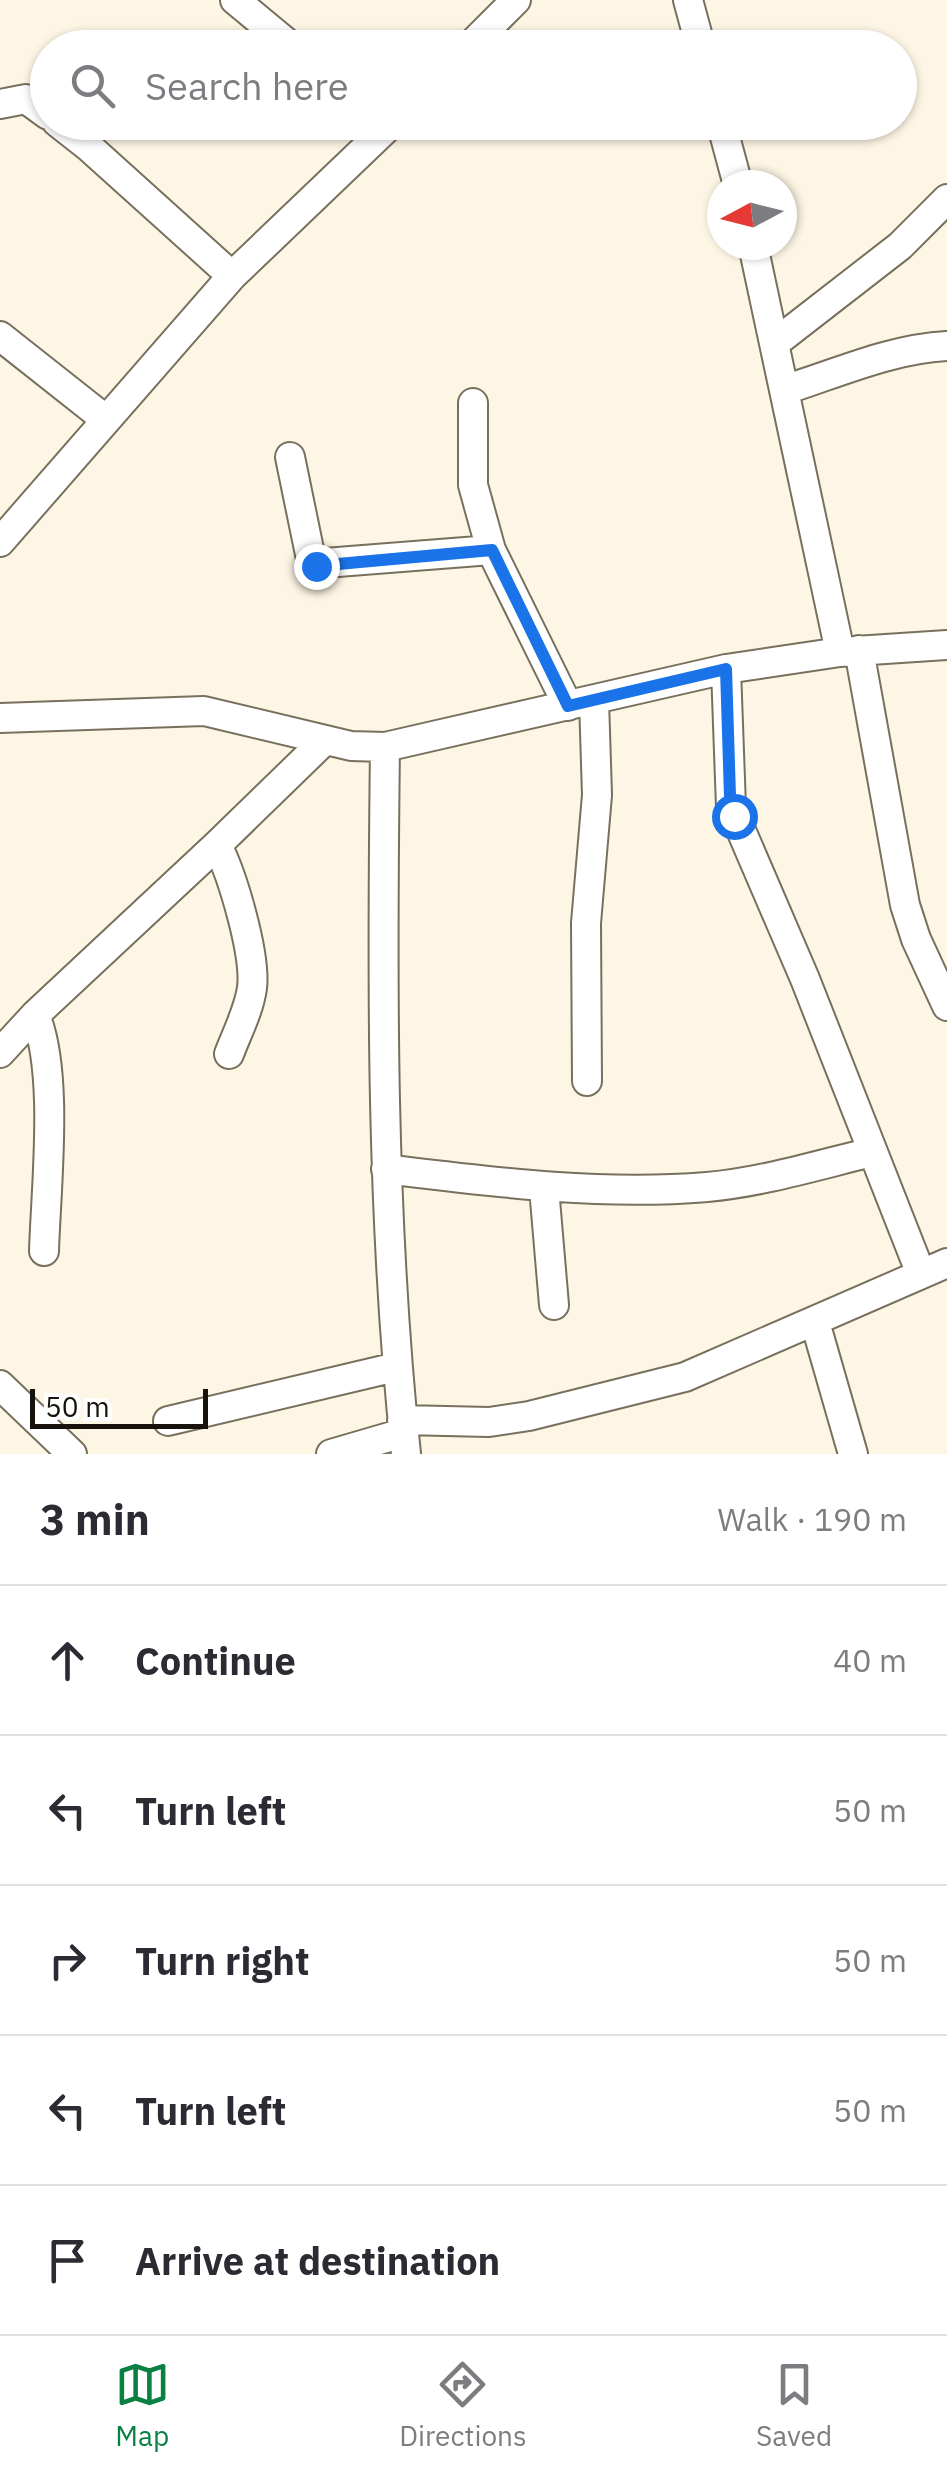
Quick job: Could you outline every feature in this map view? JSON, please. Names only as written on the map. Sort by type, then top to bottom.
[{"type":"street","points":[[235,0],[271,30]]},
{"type":"street","points":[[486,30],[516,0]]},
{"type":"street","points":[[688,0],[696,30]]},
{"type":"street","points":[[0,104],[26,99],[30,102]]},
{"type":"street","points":[[80,140],[232,276]]},
{"type":"street","points":[[1,539],[232,276],[372,140]]},
{"type":"street","points":[[726,140],[734,170]]},
{"type":"street","points":[[774,343],[900,246],[947,199]]},
{"type":"street","points":[[756,260],[906,904],[916,939],[947,1006]]},
{"type":"street","points":[[0,336],[105,419]]},
{"type":"street","points":[[784,390],[856,368],[889,353],[947,346]]},
{"type":"street","points":[[474,403],[473,485],[492,550],[581,703],[597,795],[586,923],[587,1080]]},
{"type":"street","points":[[290,457],[312,564],[492,550]]},
{"type":"street","points":[[0,718],[204,710],[351,746],[386,747],[726,669],[849,651],[947,645]]},
{"type":"street","points":[[726,669],[731,806],[805,978],[921,1274]]},
{"type":"street","points":[[0,1052],[324,740]]},
{"type":"street","points":[[386,747],[382,1028],[396,1367],[404,1436]]},
{"type":"street","points":[[217,846],[228,869],[253,972],[251,993],[229,1054]]},
{"type":"street","points":[[35,1015],[42,1033],[48,1090],[44,1251]]},
{"type":"street","points":[[386,1168],[544,1188],[709,1186],[777,1176],[872,1152]]},
{"type":"street","points":[[544,1188],[554,1305]]},
{"type":"street","points":[[331,1454],[404,1436],[529,1416],[685,1377],[947,1262]]},
{"type":"street","points":[[815,1322],[853,1454]]},
{"type":"street","points":[[168,1421],[396,1367]]},
{"type":"street","points":[[0,1385],[72,1454]]},
{"type":"route","points":[[316,566],[492,550],[568,706],[726,669],[734,816]]}]
